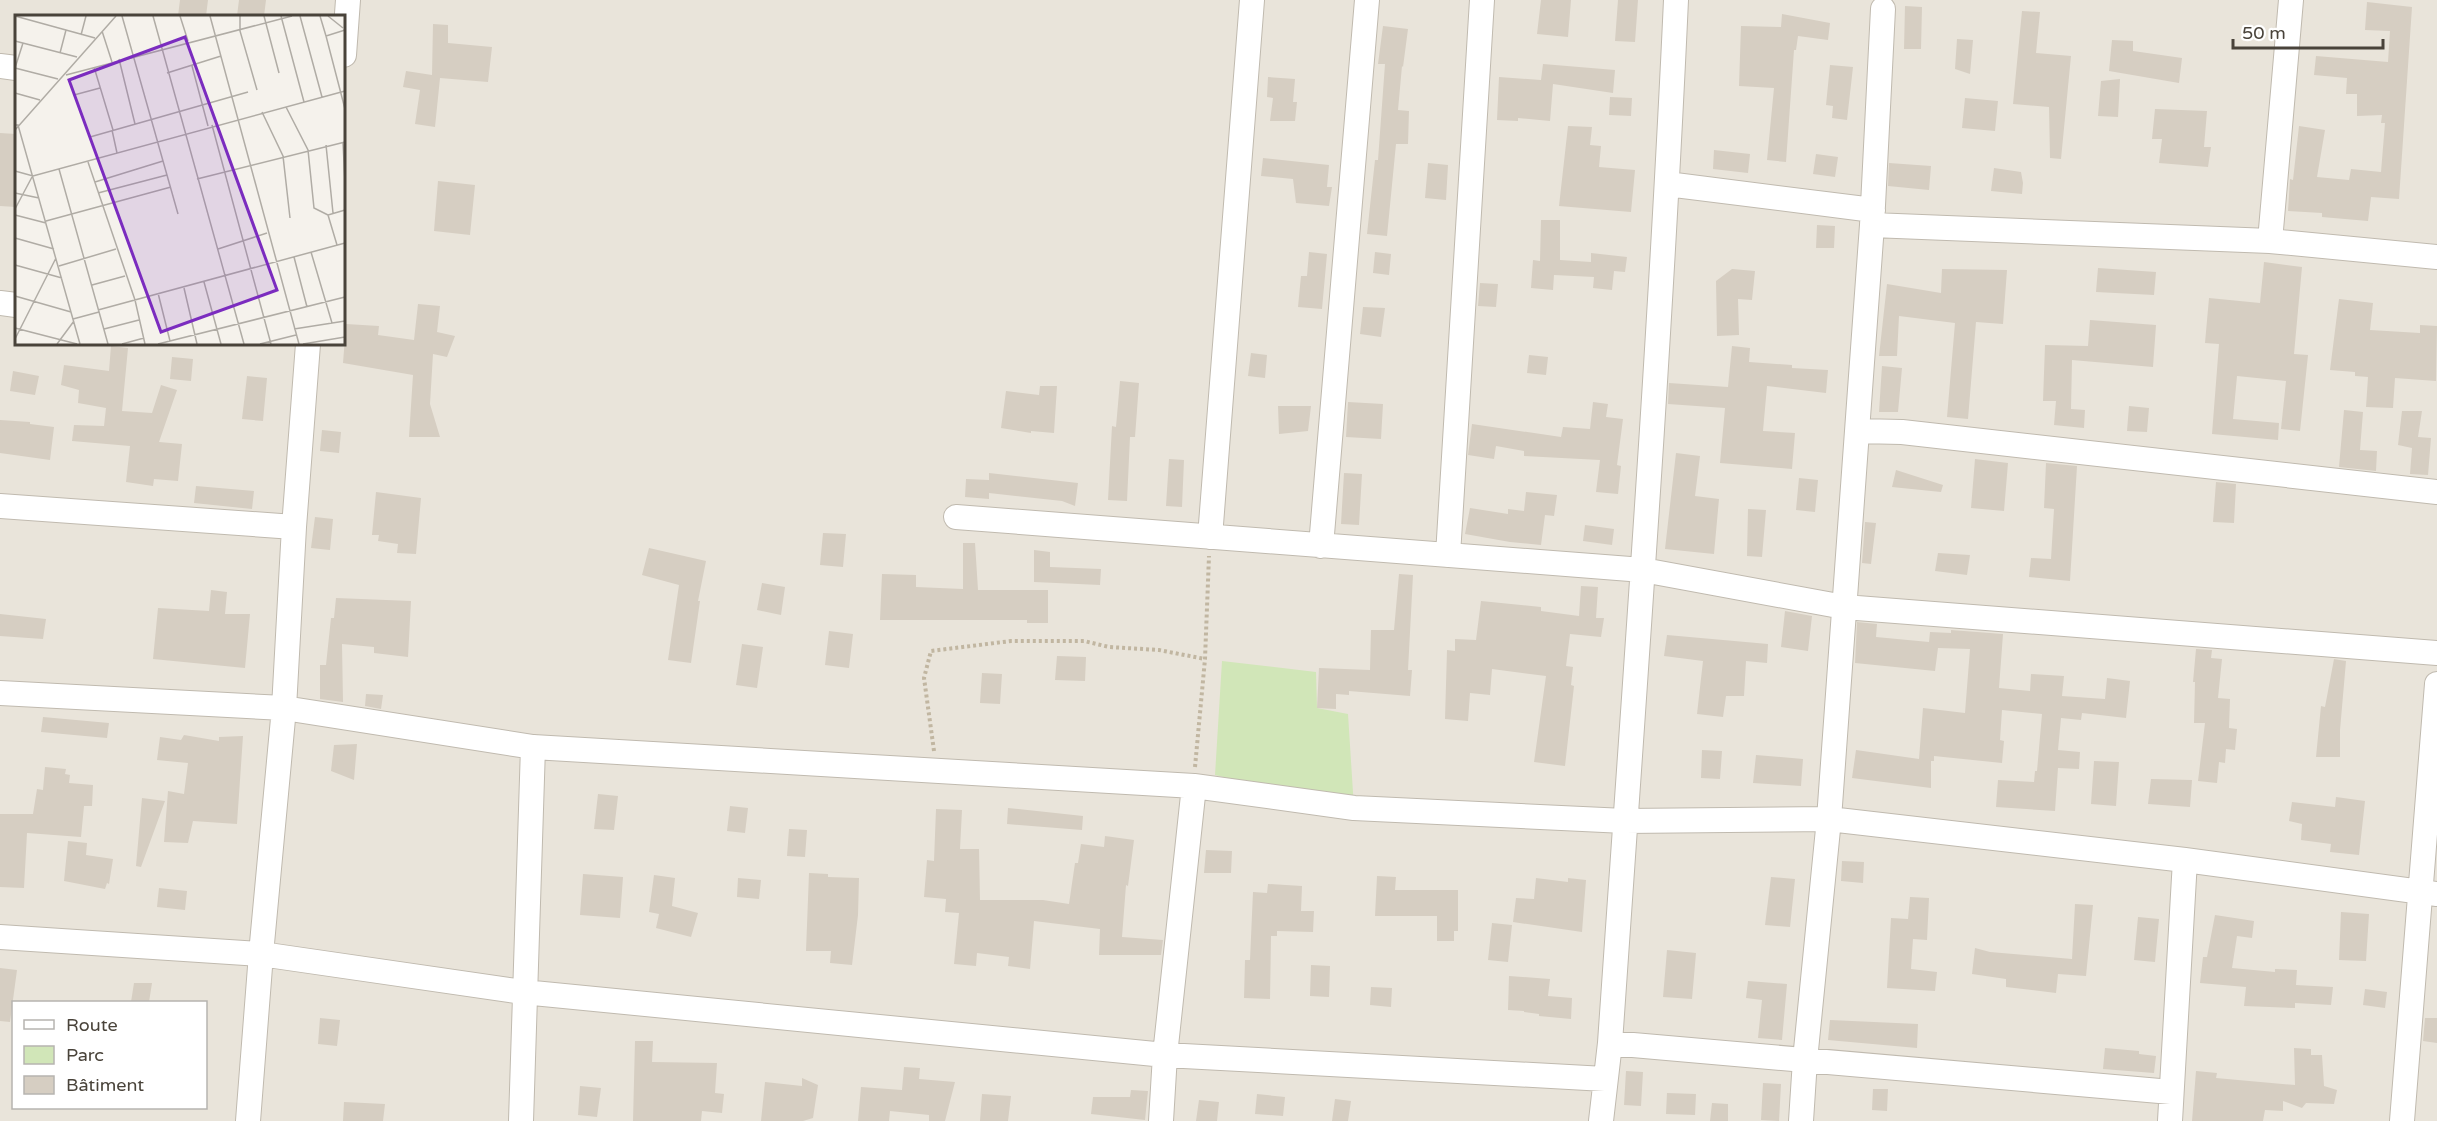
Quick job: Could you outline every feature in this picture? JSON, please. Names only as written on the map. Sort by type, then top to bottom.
[{"type":"street","points":[[345,41],[348,0]]},
{"type":"street","points":[[1210,537],[1252,0]]},
{"type":"street","points":[[1321,546],[1367,0]]},
{"type":"street","points":[[1448,555],[1482,0]]},
{"type":"street","points":[[1601,1121],[1610,1043],[1643,570],[1676,0]]},
{"type":"street","points":[[2270,241],[2290,0]]},
{"type":"street","points":[[1802,1121],[1805,1060],[1829,819],[1873,217],[1882,9]]},
{"type":"street","points":[[0,66],[15,68]]},
{"type":"street","points":[[1667,184],[1873,217],[2270,241],[2437,257]]},
{"type":"street","points":[[0,303],[15,305]]},
{"type":"street","points":[[248,1121],[284,708],[294,527],[308,345]]},
{"type":"street","points":[[1857,431],[1902,432],[2437,492]]},
{"type":"street","points":[[0,506],[294,527]]},
{"type":"street","points":[[956,517],[1643,570],[1844,608],[2437,653]]},
{"type":"street","points":[[2402,1121],[2428,893],[2437,684]]},
{"type":"street","points":[[0,693],[284,708],[532,747],[1194,786],[1354,808],[1625,821],[1829,819],[2185,860],[2428,893]]},
{"type":"street","points":[[521,1121],[532,747]]},
{"type":"street","points":[[1161,1121],[1165,1055],[1194,786]]},
{"type":"street","points":[[2170,1121],[2185,860]]},
{"type":"street","points":[[0,937],[261,954],[524,992],[1165,1055],[1605,1079]]},
{"type":"street","points":[[1610,1043],[2171,1092]]},
{"type":"path","points":[[1194,786],[1205,659],[1210,537]]},
{"type":"path","points":[[937,770],[924,678],[931,651],[1011,641],[1084,640],[1109,647],[1159,650],[1205,659]]},
{"type":"shaded area","points":[[0,0],[2437,0],[2437,1121],[0,1121]]},
{"type":"green space","points":[[1222,661],[1316,672],[1317,708],[1348,714],[1354,808],[1215,775]]},
{"type":"building","points":[[180,0],[208,0],[206,15],[178,15]]},
{"type":"building","points":[[239,0],[266,0],[264,15],[237,15]]},
{"type":"building","points":[[1541,0],[1571,0],[1568,37],[1537,34]]},
{"type":"building","points":[[1618,0],[1638,0],[1635,42],[1615,41]]},
{"type":"building","points":[[2367,2],[2412,7],[2399,199],[2371,197],[2368,221],[2322,217],[2322,213],[2288,211],[2290,179],[2293,180],[2299,126],[2325,130],[2317,177],[2349,180],[2351,169],[2381,172],[2385,123],[2381,123],[2382,115],[2357,116],[2357,94],[2346,94],[2347,78],[2314,75],[2316,56],[2388,62],[2390,31],[2365,30]]},
{"type":"building","points":[[1905,6],[1922,7],[1921,49],[1904,49]]},
{"type":"building","points":[[2022,11],[2040,12],[2036,53],[2071,56],[2061,159],[2050,158],[2049,107],[2013,104]]},
{"type":"building","points":[[1782,14],[1830,23],[1828,40],[1798,36],[1796,50],[1794,50],[1786,162],[1767,160],[1774,88],[1739,86],[1741,26],[1781,27]]},
{"type":"building","points":[[433,24],[448,25],[448,43],[492,47],[488,82],[440,78],[435,127],[415,124],[420,90],[403,87],[406,71],[432,75]]},
{"type":"building","points":[[1383,26],[1408,29],[1398,110],[1409,111],[1408,144],[1396,144],[1387,236],[1367,234],[1375,160],[1378,160],[1385,64],[1378,64]]},
{"type":"building","points":[[1957,39],[1973,40],[1970,74],[1955,69]]},
{"type":"building","points":[[2112,40],[2133,41],[2133,51],[2182,58],[2179,83],[2109,71]]},
{"type":"building","points":[[1543,64],[1615,70],[1613,93],[1553,84],[1550,121],[1518,118],[1518,121],[1497,120],[1499,77],[1541,80]]},
{"type":"building","points":[[1830,65],[1853,67],[1847,120],[1832,118],[1833,106],[1826,105]]},
{"type":"building","points":[[1268,77],[1295,79],[1293,102],[1297,102],[1295,121],[1270,121],[1273,98],[1267,97]]},
{"type":"building","points":[[2120,79],[2118,117],[2098,116],[2101,81]]},
{"type":"building","points":[[1610,97],[1632,98],[1631,116],[1609,115]]},
{"type":"building","points":[[1965,98],[1998,101],[1995,131],[1962,128]]},
{"type":"building","points":[[2155,109],[2207,111],[2204,147],[2211,147],[2208,167],[2159,163],[2162,139],[2152,139]]},
{"type":"building","points":[[1568,126],[1592,127],[1590,145],[1601,146],[1599,167],[1635,170],[1631,212],[1559,206]]},
{"type":"building","points":[[0,133],[15,134],[15,207],[0,206]]},
{"type":"building","points":[[1714,150],[1750,154],[1748,173],[1713,169]]},
{"type":"building","points":[[1816,154],[1838,157],[1835,177],[1813,174]]},
{"type":"building","points":[[1263,158],[1329,165],[1327,187],[1332,187],[1329,206],[1296,203],[1293,179],[1261,176]]},
{"type":"building","points":[[1428,163],[1448,165],[1446,200],[1425,198]]},
{"type":"building","points":[[1889,163],[1931,166],[1929,190],[1888,186]]},
{"type":"building","points":[[1994,168],[2021,172],[2022,194],[1991,191]]},
{"type":"building","points":[[438,181],[475,185],[470,235],[434,231]]},
{"type":"building","points":[[1541,220],[1560,220],[1560,260],[1591,262],[1591,253],[1627,257],[1625,272],[1614,271],[1612,290],[1593,288],[1594,277],[1554,275],[1553,290],[1531,288],[1533,260],[1540,261]]},
{"type":"building","points":[[1817,225],[1835,226],[1834,248],[1816,248]]},
{"type":"building","points":[[1309,252],[1327,254],[1322,309],[1298,307],[1301,276],[1307,276]]},
{"type":"building","points":[[1375,252],[1391,254],[1389,275],[1373,273]]},
{"type":"building","points":[[2264,262],[2302,267],[2294,354],[2308,355],[2300,431],[2281,429],[2286,381],[2237,376],[2233,419],[2279,423],[2278,440],[2212,434],[2219,344],[2205,343],[2209,298],[2260,303]]},
{"type":"building","points":[[2098,268],[2156,272],[2154,295],[2096,292]]},
{"type":"building","points":[[1732,269],[1755,271],[1752,300],[1738,299],[1739,335],[1717,336],[1716,281]]},
{"type":"building","points":[[1942,269],[2007,270],[2003,324],[1976,322],[1968,419],[1947,417],[1955,323],[1899,316],[1897,356],[1879,356],[1887,284],[1941,293]]},
{"type":"building","points":[[1480,283],[1498,284],[1496,307],[1478,306]]},
{"type":"building","points":[[2339,299],[2373,303],[2370,330],[2420,333],[2420,325],[2437,326],[2436,381],[2395,378],[2393,408],[2366,407],[2368,377],[2355,376],[2355,372],[2330,370]]},
{"type":"building","points":[[418,304],[440,306],[437,332],[455,336],[447,357],[433,354],[430,404],[440,437],[409,437],[413,375],[343,363],[346,324],[379,326],[378,335],[414,340]]},
{"type":"building","points":[[1363,307],[1385,308],[1381,337],[1360,334]]},
{"type":"building","points":[[2090,320],[2156,325],[2153,367],[2072,360],[2071,409],[2085,410],[2084,428],[2054,425],[2056,401],[2043,401],[2045,345],[2088,346]]},
{"type":"building","points":[[111,346],[128,348],[122,411],[152,413],[161,385],[177,390],[159,442],[182,444],[178,481],[154,479],[153,486],[126,482],[130,446],[72,441],[74,425],[104,426],[106,408],[78,403],[79,390],[61,385],[64,365],[109,371]]},
{"type":"building","points":[[1732,346],[1750,348],[1749,362],[1828,370],[1826,393],[1767,386],[1763,431],[1795,433],[1792,469],[1720,463],[1725,408],[1668,404],[1669,383],[1728,387]]},
{"type":"building","points":[[1251,353],[1267,355],[1265,378],[1248,376]]},
{"type":"building","points":[[1529,355],[1548,357],[1546,375],[1527,373]]},
{"type":"building","points":[[172,357],[193,359],[191,381],[170,379]]},
{"type":"building","points":[[1882,366],[1902,368],[1898,412],[1879,412]]},
{"type":"building","points":[[13,371],[39,376],[35,395],[10,391]]},
{"type":"building","points":[[247,376],[267,378],[263,421],[242,419]]},
{"type":"building","points":[[1120,381],[1139,383],[1135,437],[1130,437],[1127,501],[1108,500],[1112,426],[1116,427]]},
{"type":"building","points":[[1040,386],[1057,386],[1054,433],[1031,431],[1031,433],[1001,428],[1006,391],[1039,395]]},
{"type":"building","points":[[1348,402],[1383,404],[1381,439],[1346,437]]},
{"type":"building","points":[[1593,402],[1608,404],[1606,417],[1623,419],[1617,465],[1621,466],[1618,494],[1596,492],[1600,460],[1524,456],[1524,451],[1496,446],[1494,459],[1468,455],[1472,424],[1561,437],[1563,427],[1590,429]]},
{"type":"building","points":[[1278,406],[1311,406],[1308,431],[1279,434]]},
{"type":"building","points":[[2129,406],[2149,408],[2147,432],[2127,431]]},
{"type":"building","points":[[2344,410],[2363,412],[2360,450],[2377,451],[2376,471],[2339,467]]},
{"type":"building","points":[[2402,411],[2422,411],[2418,437],[2431,438],[2428,475],[2410,474],[2412,448],[2398,445]]},
{"type":"building","points":[[0,420],[30,422],[30,424],[54,427],[50,460],[0,453]]},
{"type":"building","points":[[322,430],[341,432],[339,453],[320,451]]},
{"type":"building","points":[[1676,453],[1700,456],[1695,496],[1719,499],[1714,554],[1665,549]]},
{"type":"building","points":[[1169,459],[1184,460],[1182,507],[1166,506]]},
{"type":"building","points":[[1975,459],[2008,463],[2004,511],[1971,508]]},
{"type":"building","points":[[2046,463],[2077,466],[2070,581],[2029,577],[2031,558],[2051,559],[2054,509],[2044,508]]},
{"type":"building","points":[[1896,470],[1943,485],[1941,492],[1892,487]]},
{"type":"building","points":[[989,473],[1078,483],[1075,506],[1062,501],[989,493],[989,499],[965,497],[966,479],[989,480]]},
{"type":"building","points":[[1344,473],[1362,474],[1359,525],[1341,524]]},
{"type":"building","points":[[1799,478],[1818,480],[1815,512],[1796,510]]},
{"type":"building","points":[[2216,482],[2236,484],[2234,523],[2213,522]]},
{"type":"building","points":[[196,486],[254,491],[252,509],[194,503]]},
{"type":"building","points":[[376,492],[421,498],[416,554],[397,553],[398,544],[378,541],[379,535],[372,535]]},
{"type":"building","points":[[1526,492],[1557,495],[1554,516],[1545,515],[1541,545],[1465,534],[1470,508],[1508,514],[1508,509],[1524,511]]},
{"type":"building","points":[[1748,509],[1766,510],[1762,557],[1747,556]]},
{"type":"building","points":[[315,517],[333,519],[330,550],[311,548]]},
{"type":"building","points":[[1865,522],[1876,523],[1871,564],[1862,563]]},
{"type":"building","points":[[1585,525],[1614,529],[1612,545],[1583,541]]},
{"type":"building","points":[[823,533],[846,534],[843,567],[820,565]]},
{"type":"building","points":[[963,543],[975,543],[978,590],[1048,590],[1048,623],[1027,623],[1027,620],[880,620],[882,574],[916,575],[916,587],[963,589]]},
{"type":"building","points":[[649,548],[706,561],[698,601],[700,601],[691,663],[668,660],[679,585],[642,575]]},
{"type":"building","points":[[1034,550],[1050,552],[1050,567],[1101,569],[1100,585],[1034,582]]},
{"type":"building","points":[[1938,553],[1970,555],[1967,575],[1935,571]]},
{"type":"building","points":[[1399,574],[1413,575],[1408,670],[1412,670],[1410,696],[1349,691],[1349,695],[1336,694],[1336,709],[1317,708],[1319,668],[1370,670],[1371,630],[1394,630]]},
{"type":"building","points":[[762,583],[785,587],[781,615],[757,610]]},
{"type":"building","points":[[1581,586],[1598,587],[1596,618],[1604,618],[1601,637],[1570,634],[1566,666],[1573,667],[1571,685],[1574,686],[1565,766],[1534,762],[1546,676],[1492,669],[1490,695],[1470,693],[1468,721],[1445,719],[1447,650],[1455,651],[1455,639],[1476,640],[1481,601],[1541,607],[1541,611],[1579,616]]},
{"type":"building","points":[[211,590],[227,592],[225,614],[250,614],[245,668],[153,659],[158,608],[209,611]]},
{"type":"building","points":[[336,598],[411,601],[408,657],[374,653],[374,647],[342,644],[343,702],[320,699],[320,665],[326,665],[331,618],[334,618]]},
{"type":"building","points":[[1785,611],[1812,616],[1808,651],[1781,647]]},
{"type":"building","points":[[0,614],[46,619],[43,639],[0,636]]},
{"type":"building","points":[[1857,622],[1877,624],[1876,637],[1929,642],[1930,632],[1951,633],[1951,630],[2003,634],[1999,688],[2030,691],[2031,674],[2064,676],[2062,696],[2105,699],[2107,678],[2130,681],[2126,718],[2082,713],[2081,720],[2061,718],[2058,750],[2080,752],[2079,769],[2058,768],[2055,811],[1996,807],[1998,780],[2034,782],[2042,714],[2002,710],[2000,740],[2004,741],[2002,763],[1934,756],[1934,761],[1931,761],[1931,788],[1852,778],[1856,750],[1919,759],[1923,708],[1965,713],[1970,649],[1938,648],[1935,671],[1855,663]]},
{"type":"building","points":[[829,631],[853,634],[849,668],[825,665]]},
{"type":"building","points":[[1667,635],[1768,644],[1767,663],[1746,661],[1744,696],[1726,696],[1723,717],[1697,714],[1703,661],[1664,656]]},
{"type":"building","points":[[742,644],[763,647],[757,688],[736,685]]},
{"type":"building","points":[[2196,649],[2212,650],[2211,658],[2222,659],[2218,698],[2230,699],[2229,728],[2237,729],[2235,750],[2226,749],[2225,763],[2219,762],[2217,783],[2198,781],[2205,723],[2194,723],[2195,682],[2193,682]]},
{"type":"building","points":[[1057,656],[1086,657],[1085,681],[1055,680]]},
{"type":"building","points":[[2334,659],[2346,661],[2340,757],[2316,757],[2321,706],[2325,707]]},
{"type":"building","points":[[982,673],[1002,674],[1000,704],[980,703]]},
{"type":"building","points":[[366,694],[383,695],[381,709],[365,706]]},
{"type":"building","points":[[43,717],[109,723],[107,738],[41,732]]},
{"type":"building","points":[[184,735],[219,741],[219,737],[243,736],[237,824],[193,821],[188,843],[164,842],[168,791],[184,794],[188,763],[157,760],[160,737],[181,740]]},
{"type":"building","points":[[357,744],[354,780],[331,771],[334,745]]},
{"type":"building","points":[[1702,750],[1722,751],[1720,779],[1701,778]]},
{"type":"building","points":[[1756,755],[1803,759],[1801,786],[1753,783]]},
{"type":"building","points":[[2094,761],[2119,762],[2116,806],[2091,804]]},
{"type":"building","points":[[45,767],[66,769],[65,774],[70,775],[69,783],[93,785],[92,806],[84,806],[81,837],[27,833],[24,888],[0,887],[0,814],[33,814],[37,789],[43,790]]},
{"type":"building","points":[[2151,779],[2192,780],[2190,807],[2148,804]]},
{"type":"building","points":[[598,794],[618,796],[614,830],[594,829]]},
{"type":"building","points":[[2336,797],[2365,801],[2359,855],[2330,852],[2331,844],[2301,840],[2302,824],[2289,821],[2292,802],[2335,807]]},
{"type":"building","points":[[142,798],[165,801],[141,867],[136,866]]},
{"type":"building","points":[[730,806],[748,808],[745,833],[727,831]]},
{"type":"building","points":[[1008,808],[1083,816],[1082,830],[1007,824]]},
{"type":"building","points":[[936,809],[962,810],[960,849],[979,849],[980,900],[1043,900],[1069,904],[1075,863],[1078,863],[1081,844],[1104,847],[1105,836],[1134,840],[1128,886],[1126,885],[1122,937],[1163,940],[1161,955],[1099,955],[1100,929],[1034,921],[1030,969],[1008,966],[1009,957],[977,953],[976,966],[954,964],[959,913],[945,912],[946,899],[924,897],[927,860],[934,861]]},
{"type":"building","points":[[789,829],[807,830],[805,857],[787,856]]},
{"type":"building","points":[[68,841],[87,843],[86,855],[113,859],[109,884],[107,883],[105,889],[64,881]]},
{"type":"building","points":[[1206,850],[1232,851],[1231,873],[1204,873]]},
{"type":"building","points":[[1842,861],[1864,862],[1863,883],[1841,881]]},
{"type":"building","points":[[809,873],[828,874],[828,877],[859,878],[858,915],[852,965],[830,963],[831,951],[806,951]]},
{"type":"building","points":[[583,874],[623,877],[620,918],[580,915]]},
{"type":"building","points":[[654,875],[675,878],[672,906],[698,913],[691,937],[656,928],[659,914],[649,912]]},
{"type":"building","points":[[1377,876],[1396,877],[1395,890],[1458,890],[1458,931],[1454,931],[1454,941],[1437,941],[1437,916],[1375,916]]},
{"type":"building","points":[[1771,877],[1795,879],[1790,927],[1765,925]]},
{"type":"building","points":[[738,878],[761,880],[759,899],[737,897]]},
{"type":"building","points":[[1536,878],[1568,882],[1568,878],[1586,880],[1582,932],[1513,922],[1516,898],[1534,899]]},
{"type":"building","points":[[1268,884],[1302,886],[1301,911],[1314,911],[1313,932],[1277,931],[1277,936],[1271,936],[1270,999],[1244,998],[1245,960],[1250,960],[1253,892],[1267,893]]},
{"type":"building","points":[[159,888],[187,891],[185,910],[157,907]]},
{"type":"building","points":[[1910,897],[1929,898],[1927,940],[1913,939],[1911,969],[1937,972],[1935,991],[1887,988],[1891,918],[1908,919]]},
{"type":"building","points":[[2075,904],[2093,905],[2086,976],[2058,974],[2056,993],[2006,987],[2006,979],[1972,974],[1975,948],[1990,952],[2072,959]]},
{"type":"building","points":[[2341,912],[2369,914],[2366,961],[2339,960]]},
{"type":"building","points":[[2215,915],[2254,921],[2252,938],[2237,936],[2232,968],[2275,972],[2275,969],[2297,970],[2296,985],[2333,987],[2331,1005],[2295,1003],[2295,1008],[2244,1006],[2246,987],[2200,983],[2203,957],[2207,957]]},
{"type":"building","points":[[2138,917],[2159,919],[2155,962],[2134,960]]},
{"type":"building","points":[[1492,923],[1512,925],[1508,962],[1488,960]]},
{"type":"building","points":[[1667,950],[1696,953],[1692,999],[1663,997]]},
{"type":"building","points":[[1311,965],[1330,966],[1329,997],[1310,996]]},
{"type":"building","points":[[0,968],[17,970],[10,1022],[0,1021]]},
{"type":"building","points":[[1509,976],[1550,979],[1548,996],[1572,998],[1571,1019],[1508,1010]]},
{"type":"building","points":[[1748,981],[1787,984],[1782,1040],[1758,1038],[1762,1000],[1746,998]]},
{"type":"building","points":[[134,983],[152,983],[149,1001],[131,1001]]},
{"type":"building","points":[[1371,987],[1392,988],[1391,1007],[1370,1005]]},
{"type":"building","points":[[2365,989],[2387,992],[2385,1008],[2363,1005]]},
{"type":"building","points":[[320,1018],[340,1020],[337,1046],[318,1044]]},
{"type":"building","points":[[2425,1018],[2437,1018],[2437,1043],[2423,1041]]},
{"type":"building","points":[[1830,1020],[1918,1024],[1917,1048],[1828,1040]]},
{"type":"building","points":[[635,1041],[653,1041],[652,1062],[717,1063],[715,1093],[724,1094],[722,1113],[702,1111],[701,1121],[633,1121]]},
{"type":"building","points":[[2105,1048],[2139,1051],[2139,1054],[2156,1056],[2154,1073],[2103,1069]]},
{"type":"building","points":[[2294,1048],[2311,1049],[2311,1055],[2322,1055],[2324,1086],[2337,1090],[2334,1104],[2306,1103],[2302,1108],[2283,1101],[2283,1111],[2265,1110],[2263,1121],[2192,1121],[2196,1071],[2217,1073],[2216,1078],[2295,1085]]},
{"type":"building","points":[[904,1067],[920,1068],[919,1079],[955,1082],[945,1121],[929,1121],[929,1115],[890,1111],[889,1121],[858,1121],[861,1087],[902,1090]]},
{"type":"building","points":[[1626,1071],[1643,1072],[1641,1106],[1624,1105]]},
{"type":"building","points":[[802,1078],[818,1085],[813,1118],[803,1121],[761,1121],[765,1082],[802,1086]]},
{"type":"building","points":[[1763,1083],[1781,1084],[1779,1121],[1761,1120]]},
{"type":"building","points":[[580,1086],[601,1088],[597,1117],[578,1115]]},
{"type":"building","points":[[1873,1089],[1888,1089],[1887,1111],[1872,1110]]},
{"type":"building","points":[[1131,1090],[1148,1091],[1145,1120],[1091,1114],[1093,1097],[1130,1097]]},
{"type":"building","points":[[1667,1093],[1696,1094],[1695,1115],[1666,1114]]},
{"type":"building","points":[[982,1094],[1011,1096],[1008,1121],[980,1121]]},
{"type":"building","points":[[1257,1094],[1285,1097],[1283,1116],[1255,1114]]},
{"type":"building","points":[[1335,1099],[1351,1101],[1348,1121],[1332,1121]]},
{"type":"building","points":[[1199,1100],[1219,1102],[1217,1121],[1196,1121]]},
{"type":"building","points":[[344,1102],[385,1104],[383,1121],[343,1121]]},
{"type":"building","points":[[1712,1103],[1728,1104],[1728,1121],[1710,1121]]}]
